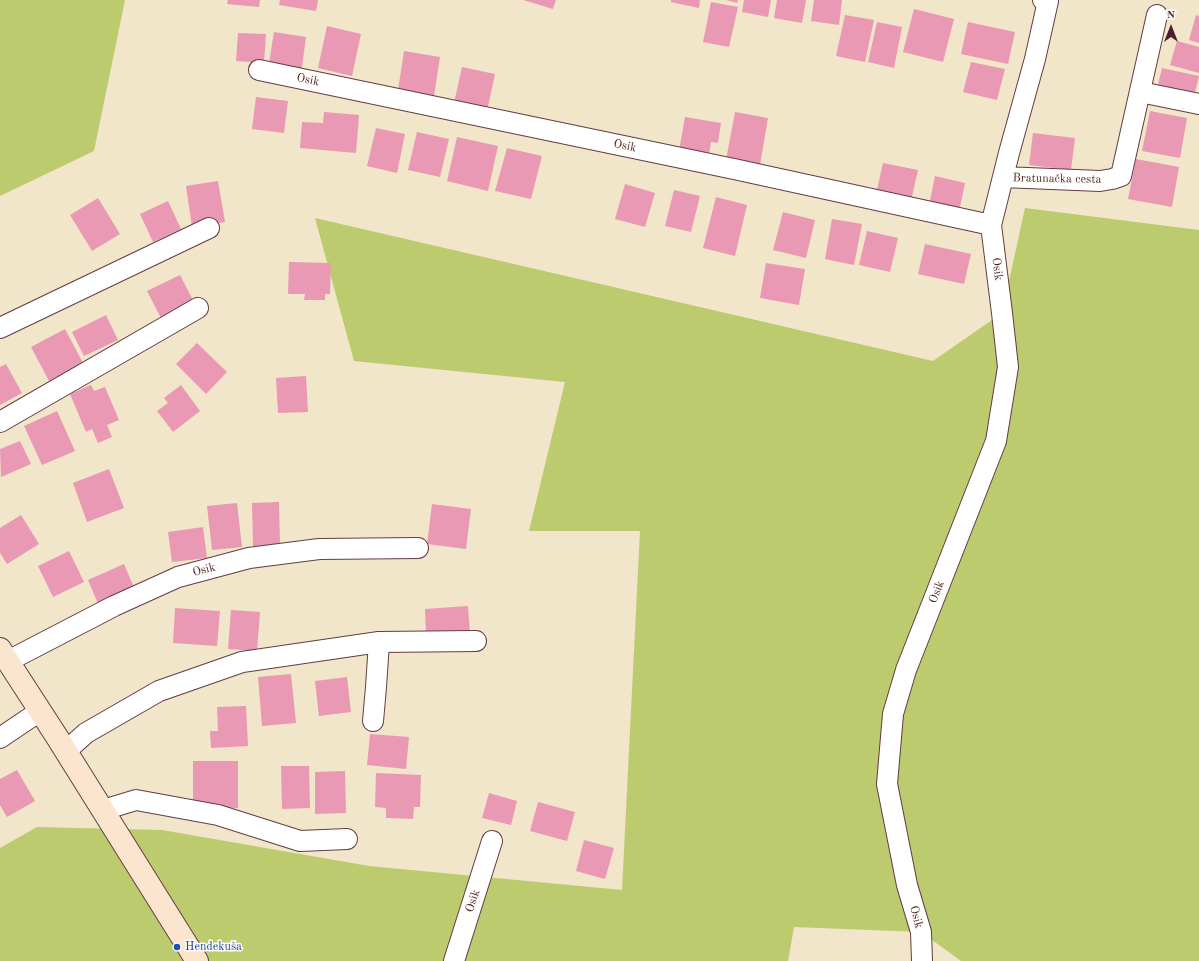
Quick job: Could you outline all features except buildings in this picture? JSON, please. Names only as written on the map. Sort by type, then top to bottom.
[{"type":"main road","points":[[4,655],[66,751],[197,961]]},
{"type":"street","name":"Osik","points":[[922,961],[921,932],[907,885],[887,784],[893,714],[909,663],[996,441],[1008,367],[991,225],[1037,52],[1048,1],[1043,0]]},
{"type":"street","name":"Bratunačka cesta","points":[[1003,177],[1100,181],[1121,176],[1157,15]]},
{"type":"street","name":"Osik","points":[[259,70],[718,165],[991,225]]},
{"type":"street","points":[[1140,92],[1199,104]]},
{"type":"street","points":[[0,328],[208,228]]},
{"type":"street","points":[[0,422],[198,308]]},
{"type":"street","name":"Osik","points":[[4,655],[178,577],[249,558],[312,550],[418,548]]},
{"type":"street","points":[[66,751],[86,733],[159,690],[242,662],[379,642],[476,641]]},
{"type":"street","points":[[373,721],[379,642]]},
{"type":"street","points":[[0,738],[40,711]]},
{"type":"street","points":[[103,810],[136,800],[218,815],[300,841],[347,839]]},
{"type":"street","name":"Osik","points":[[454,961],[492,841]]},
{"type":"green space","points":[[0,0],[125,0],[94,151],[0,196]]},
{"type":"green space","points":[[1025,208],[1199,230],[1199,961],[961,961],[921,932],[794,927],[788,961],[0,961],[0,848],[37,827],[162,830],[369,866],[622,890],[640,531],[529,531],[565,382],[354,361],[315,218],[933,361],[1002,313]]},
{"type":"place","name":"Hendekuša","points":[[177,947]]}]
